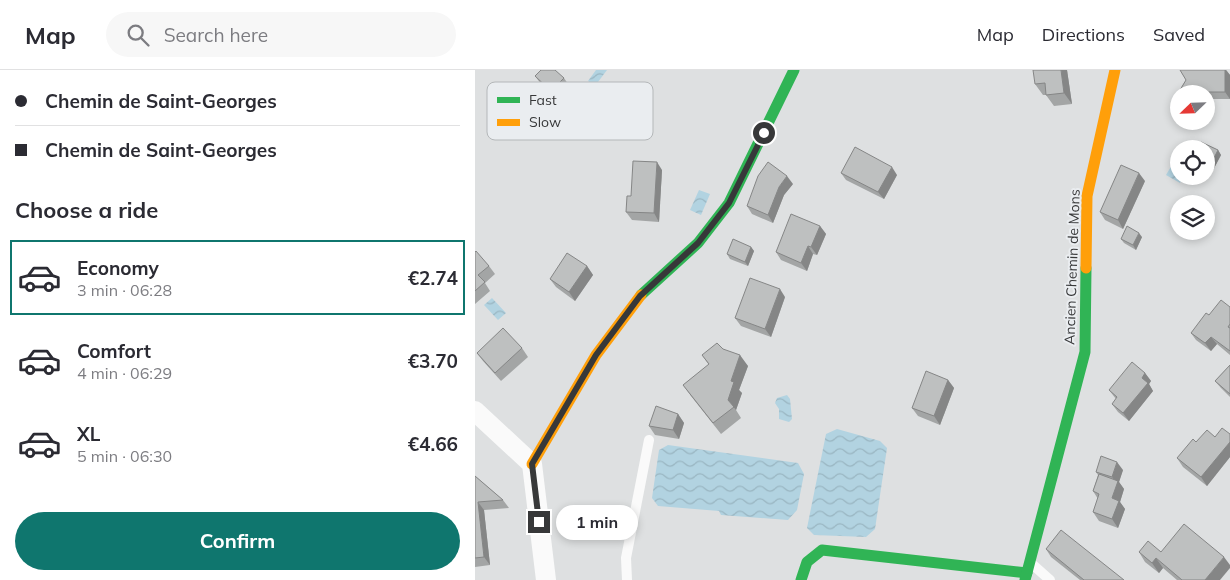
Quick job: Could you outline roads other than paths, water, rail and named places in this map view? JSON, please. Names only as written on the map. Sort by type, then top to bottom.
[{"type":"street","points":[[545,580],[532,464],[596,355],[640,296],[698,243],[729,203],[794,70]]},
{"type":"street","name":"Ancien Chemin de Mons","points":[[1027,572],[1085,352],[1087,196],[1115,70]]},
{"type":"street","points":[[475,411],[532,464]]},
{"type":"street","points":[[801,580],[803,566],[813,553],[822,550],[1027,572]]},
{"type":"lane","points":[[627,580],[626,558],[649,440]]},
{"type":"lane","points":[[1027,572],[1050,580]]},
{"type":"water","points":[[596,70],[607,70],[598,82],[588,81]]},
{"type":"water","points":[[1170,168],[1170,177],[1166,175]]},
{"type":"water","points":[[699,190],[710,194],[701,215],[690,210]]},
{"type":"water","points":[[492,298],[506,313],[498,320],[484,305]]},
{"type":"water","points":[[787,395],[790,399],[792,419],[789,422],[779,419],[779,409],[775,403],[777,398]]},
{"type":"water","points":[[837,429],[880,441],[887,448],[875,529],[866,537],[814,535],[807,528],[826,434]]},
{"type":"water","points":[[668,445],[798,463],[804,474],[797,510],[788,520],[721,515],[719,511],[658,506],[652,498],[659,450]]}]
